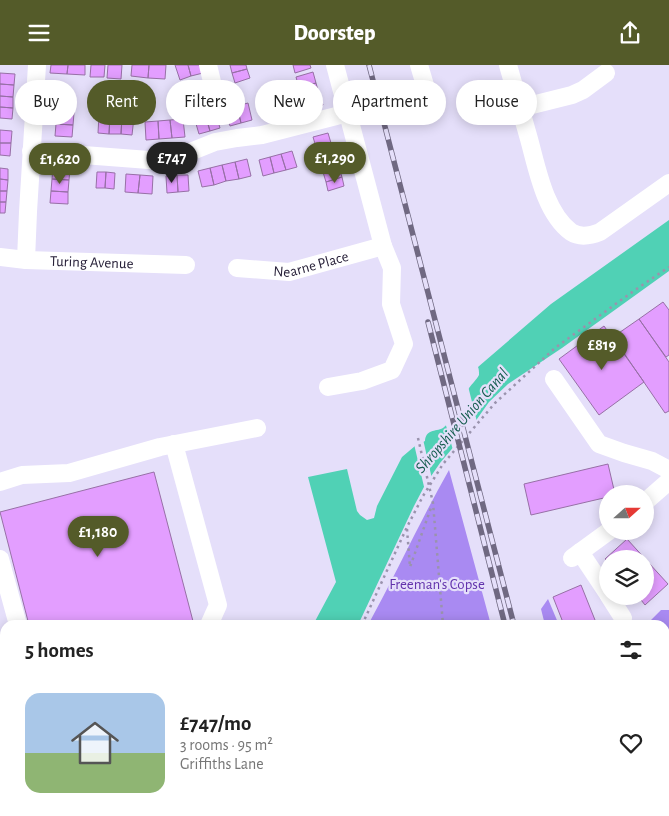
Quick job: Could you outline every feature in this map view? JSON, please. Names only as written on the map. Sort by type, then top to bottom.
[{"type":"street","points":[[26,260],[37,65]]},
{"type":"street","points":[[208,65],[212,80]]},
{"type":"street","points":[[335,65],[339,80]]},
{"type":"street","points":[[419,65],[423,80]]},
{"type":"street","points":[[508,65],[512,80]]},
{"type":"street","points":[[537,104],[572,95],[583,90],[606,73]]},
{"type":"street","points":[[32,151],[162,161],[170,160],[215,142],[262,135],[333,117]]},
{"type":"street","points":[[328,387],[362,381],[392,370],[404,344],[390,304],[392,268],[383,246],[351,125]]},
{"type":"street","points":[[525,125],[544,190],[556,215],[564,226],[571,233],[578,236],[592,235],[600,232],[669,183]]},
{"type":"street","name":"Nearne Place","points":[[237,268],[289,272],[383,246]]},
{"type":"street","name":"Turing Avenue","points":[[0,257],[26,260],[186,265]]},
{"type":"street","points":[[554,379],[599,444],[652,461],[669,470]]},
{"type":"street","points":[[0,482],[22,475],[69,473],[160,447],[257,429]]},
{"type":"street","points":[[174,444],[218,605],[211,620]]},
{"type":"street","points":[[654,494],[669,481]]},
{"type":"street","points":[[599,538],[576,555],[599,584]]},
{"type":"street","points":[[0,559],[17,620]]},
{"type":"street","points":[[615,605],[623,618]]},
{"type":"path","points":[[364,620],[407,527],[423,497],[443,464],[494,403],[556,348],[669,267]]},
{"type":"path","points":[[418,438],[433,503],[442,620]]},
{"type":"path","points":[[407,527],[410,567],[433,503]]},
{"type":"green space","name":"Freeman's Copse","points":[[449,470],[490,620],[371,620]]},
{"type":"green space","points":[[548,599],[557,620],[544,620],[541,609]]},
{"type":"green space","points":[[661,610],[669,610],[669,620],[651,620]]},
{"type":"water","name":"Shropshire Union Canal","points":[[669,220],[669,271],[562,348],[508,384],[489,402],[440,463],[425,485],[360,620],[316,620],[336,582],[308,477],[347,469],[357,511],[367,520],[374,518],[377,506],[402,457],[415,446],[425,441],[427,434],[446,425],[479,375],[478,367],[551,304]]},
{"type":"pier","points":[[468,386],[477,422],[453,450],[445,422]]},
{"type":"pier","points":[[423,439],[432,479],[425,491],[414,444]]},
{"type":"building","points":[[51,65],[68,65],[67,74],[50,73]]},
{"type":"building","points":[[68,65],[85,65],[85,75],[67,74]]},
{"type":"building","points":[[91,65],[105,65],[104,77],[90,77]]},
{"type":"building","points":[[108,65],[122,65],[121,79],[107,78]]},
{"type":"building","points":[[132,65],[149,65],[148,78],[131,76]]},
{"type":"building","points":[[149,65],[166,65],[165,79],[148,78]]},
{"type":"building","points":[[175,65],[188,65],[191,76],[180,80]]},
{"type":"building","points":[[188,65],[201,65],[203,73],[191,76]]},
{"type":"building","points":[[230,65],[246,65],[247,69],[232,73]]},
{"type":"building","points":[[293,65],[310,65],[311,68],[295,73]]},
{"type":"building","points":[[247,69],[250,78],[234,80],[232,73]]},
{"type":"building","points":[[313,72],[315,80],[297,80],[296,77]]},
{"type":"building","points":[[0,73],[15,74],[14,85],[0,84]]},
{"type":"building","points":[[0,84],[14,85],[13,97],[0,96]]},
{"type":"building","points":[[0,96],[13,97],[13,108],[0,107]]},
{"type":"building","points":[[248,103],[252,120],[245,122],[245,104]]},
{"type":"building","points":[[0,107],[13,108],[12,119],[0,118]]},
{"type":"building","points":[[166,120],[166,125],[171,125],[172,138],[159,139],[158,121]]},
{"type":"building","points":[[156,121],[158,121],[159,139],[146,140],[145,125],[156,125]]},
{"type":"building","points":[[56,125],[73,125],[72,137],[55,136]]},
{"type":"building","points":[[98,125],[110,125],[109,134],[98,133]]},
{"type":"building","points":[[110,125],[122,125],[121,134],[109,134]]},
{"type":"building","points":[[122,125],[133,125],[132,135],[121,134]]},
{"type":"building","points":[[171,125],[184,125],[185,137],[172,138]]},
{"type":"building","points":[[196,125],[208,125],[210,131],[199,134]]},
{"type":"building","points":[[208,125],[219,125],[220,128],[210,131]]},
{"type":"building","points":[[0,130],[12,131],[11,143],[0,143]]},
{"type":"building","points":[[328,133],[331,143],[316,147],[313,137]]},
{"type":"building","points":[[0,143],[11,143],[10,156],[0,155]]},
{"type":"building","points":[[331,143],[334,154],[318,158],[316,147]]},
{"type":"building","points":[[292,151],[297,167],[286,170],[281,154]]},
{"type":"building","points":[[281,154],[286,170],[274,173],[270,157]]},
{"type":"building","points":[[334,154],[337,164],[321,169],[318,158]]},
{"type":"building","points":[[270,157],[274,173],[263,176],[259,160]]},
{"type":"building","points":[[247,159],[251,176],[239,179],[235,162]]},
{"type":"building","points":[[235,162],[239,179],[226,181],[222,165]]},
{"type":"building","points":[[222,165],[226,181],[214,185],[210,168]]},
{"type":"building","points":[[53,167],[70,169],[69,180],[52,179]]},
{"type":"building","points":[[0,168],[8,169],[8,180],[0,179]]},
{"type":"building","points":[[210,168],[214,185],[202,187],[198,171]]},
{"type":"building","points":[[339,168],[342,177],[326,182],[323,172]]},
{"type":"building","points":[[97,172],[106,172],[105,188],[96,188]]},
{"type":"building","points":[[106,172],[115,173],[114,189],[105,188]]},
{"type":"building","points":[[126,174],[140,175],[138,193],[125,192]]},
{"type":"building","points":[[140,175],[153,176],[152,194],[138,193]]},
{"type":"building","points":[[177,175],[188,175],[189,191],[178,192]]},
{"type":"building","points":[[177,175],[178,192],[167,193],[166,176]]},
{"type":"building","points":[[342,177],[344,186],[328,191],[326,182]]},
{"type":"building","points":[[0,179],[8,180],[7,191],[0,191]]},
{"type":"building","points":[[52,179],[69,180],[68,192],[51,191]]},
{"type":"building","points":[[0,191],[7,191],[6,202],[0,202]]},
{"type":"building","points":[[51,191],[68,192],[68,204],[50,203]]},
{"type":"building","points":[[0,202],[6,202],[5,213],[0,213]]},
{"type":"building","points":[[663,302],[669,310],[669,355],[666,357],[639,319]]},
{"type":"building","points":[[639,319],[669,362],[669,411],[665,413],[613,337]]},
{"type":"building","points":[[604,326],[644,382],[599,415],[559,359]]},
{"type":"building","points":[[608,464],[613,485],[599,485],[599,499],[531,515],[524,484]]},
{"type":"building","points":[[154,472],[193,620],[28,620],[0,512]]},
{"type":"building","points":[[628,540],[637,550],[615,550]]},
{"type":"building","points":[[654,569],[668,584],[654,597]]},
{"type":"building","points":[[581,585],[595,620],[562,620],[553,597]]},
{"type":"railway","points":[[369,65],[513,620]]},
{"type":"railway","points":[[428,322],[504,620]]}]
